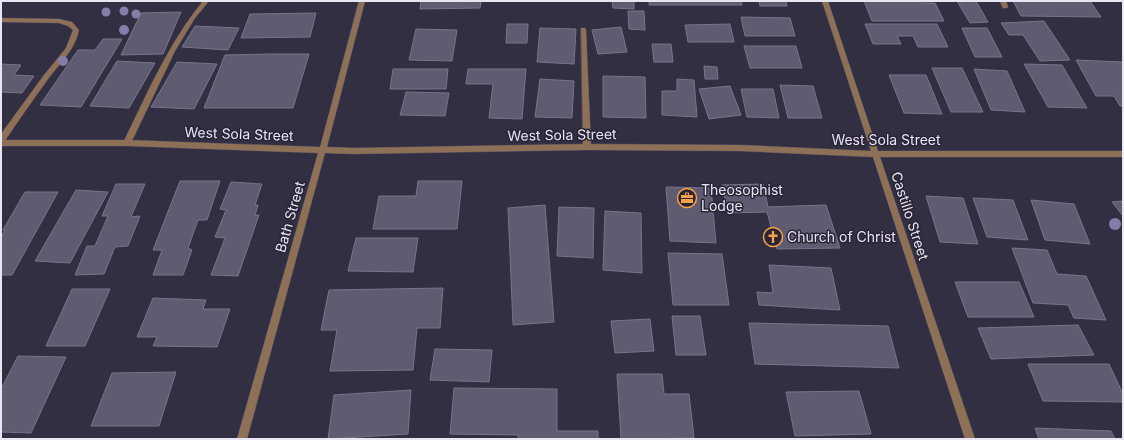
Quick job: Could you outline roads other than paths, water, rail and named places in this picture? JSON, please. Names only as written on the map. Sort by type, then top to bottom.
[{"type":"street","points":[[127,143],[172,51],[191,18],[206,1]]},
{"type":"street","name":"Bath Street","points":[[242,439],[362,1]]},
{"type":"street","name":"Castillo Street","points":[[825,1],[970,439]]},
{"type":"street","points":[[1,20],[59,21],[70,24],[76,30],[74,40],[66,54],[53,67],[1,142]]},
{"type":"street","points":[[583,30],[587,147]]},
{"type":"street","name":"West Sola Street","points":[[1,142],[127,143],[361,151],[587,147],[740,148],[876,154],[1123,154]]},
{"type":"place","name":"Theosophist Lodge","points":[[687,198]]},
{"type":"place","name":"Church of Christ","points":[[773,237]]}]
